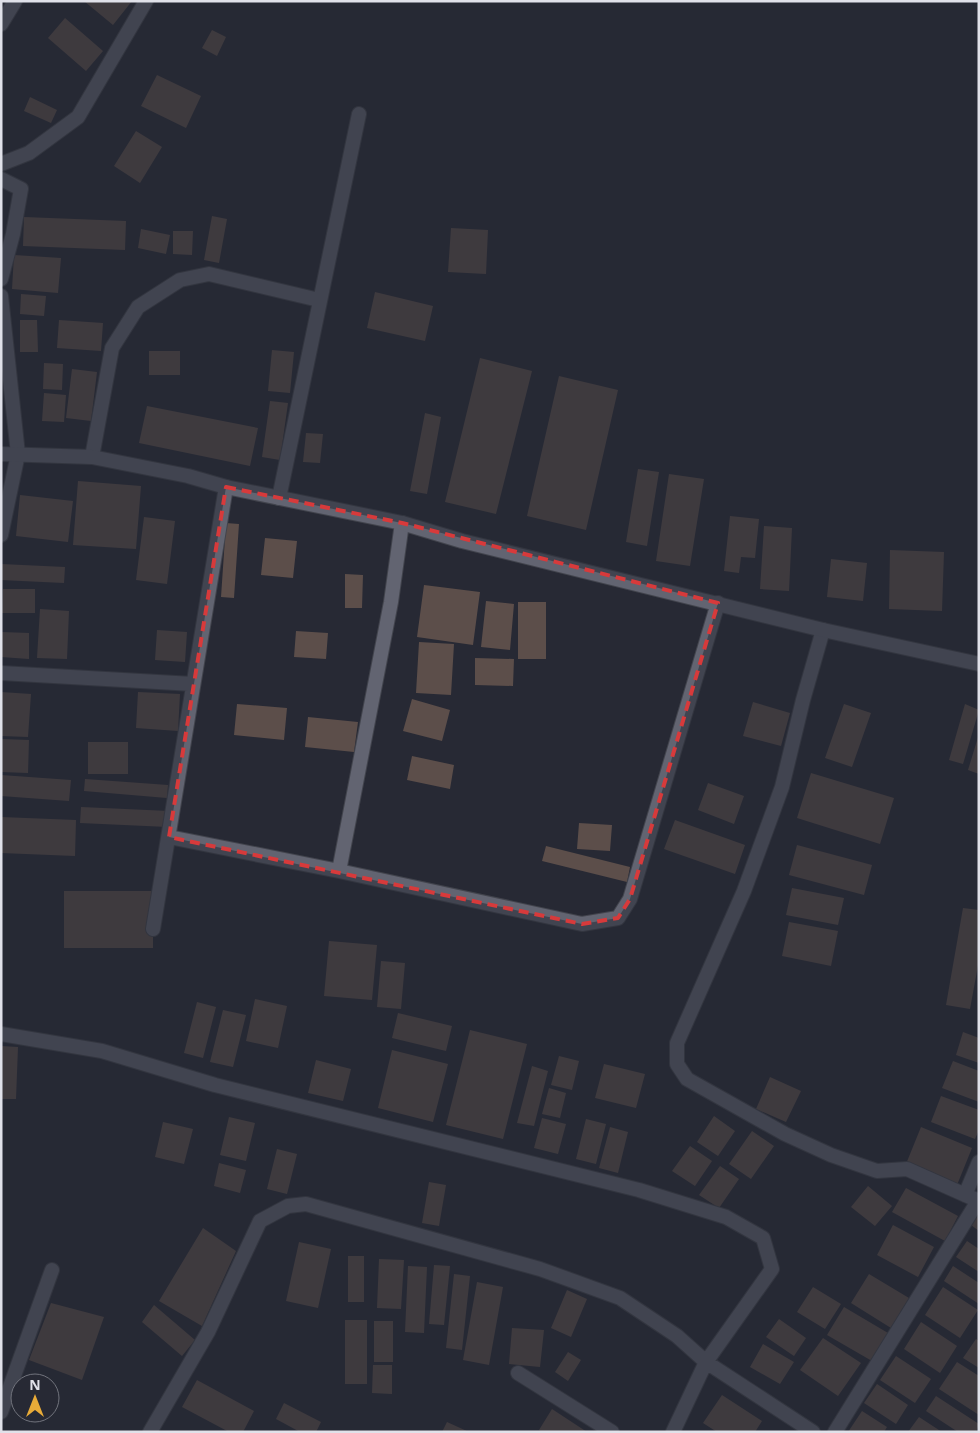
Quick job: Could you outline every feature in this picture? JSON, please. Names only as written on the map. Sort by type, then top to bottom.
[{"type":"street","points":[[1,24],[15,1]]},
{"type":"street","points":[[1,164],[30,153],[78,117],[146,1]]},
{"type":"street","points":[[279,498],[359,114]]},
{"type":"street","points":[[1,179],[20,189],[13,234],[1,279]]},
{"type":"street","points":[[92,458],[112,348],[138,307],[180,280],[209,274],[319,300]]},
{"type":"street","points":[[1,296],[18,454],[1,535]]},
{"type":"street","points":[[1,454],[92,458],[188,476],[226,487],[402,523],[462,541],[823,630],[979,664]]},
{"type":"street","points":[[152,929],[169,837],[192,684],[226,487]]},
{"type":"street","points":[[340,871],[391,602],[402,523]]},
{"type":"street","points":[[169,837],[340,871],[582,924],[618,918],[630,899],[718,603]]},
{"type":"street","points":[[823,630],[803,700],[782,787],[744,892],[677,1043],[677,1064],[687,1079],[785,1134],[831,1156],[877,1171],[906,1169],[978,1201],[835,1432]]},
{"type":"street","points":[[1,673],[192,684]]},
{"type":"street","points":[[1,1034],[102,1051],[215,1085],[639,1190],[726,1218],[763,1238],[772,1269],[706,1362],[673,1432]]},
{"type":"street","points":[[965,1195],[979,1162]]},
{"type":"street","points":[[150,1432],[208,1332],[260,1221],[288,1206],[306,1204],[540,1269],[620,1298],[677,1336],[706,1362],[813,1432]]},
{"type":"street","points":[[1,1412],[52,1270]]},
{"type":"street","points":[[518,1373],[612,1432]]},
{"type":"highlighted area","points":[[226,487],[402,523],[718,603],[630,899],[618,918],[582,924],[169,837]]},
{"type":"building","points":[[84,1],[132,1],[113,25]]},
{"type":"building","points":[[65,18],[103,51],[86,71],[48,38]]},
{"type":"building","points":[[212,30],[226,37],[217,56],[202,48]]},
{"type":"building","points":[[157,75],[201,96],[186,128],[141,106]]},
{"type":"building","points":[[30,97],[57,110],[51,123],[24,111]]},
{"type":"building","points":[[136,131],[162,147],[140,183],[114,166]]},
{"type":"building","points":[[212,216],[227,219],[219,263],[204,260]]},
{"type":"building","points":[[24,217],[126,221],[125,250],[23,246]]},
{"type":"building","points":[[451,228],[488,230],[486,274],[448,272]]},
{"type":"building","points":[[141,229],[170,235],[166,254],[138,248]]},
{"type":"building","points":[[173,231],[193,231],[192,255],[173,254]]},
{"type":"building","points":[[14,255],[61,258],[58,293],[12,289]]},
{"type":"building","points":[[375,292],[433,306],[425,341],[367,328]]},
{"type":"building","points":[[21,294],[46,296],[44,316],[20,314]]},
{"type":"building","points":[[20,320],[37,320],[38,352],[20,352]]},
{"type":"building","points":[[59,320],[103,323],[101,351],[57,348]]},
{"type":"building","points":[[272,350],[294,352],[290,393],[268,391]]},
{"type":"building","points":[[149,351],[180,351],[180,375],[149,375]]},
{"type":"building","points":[[480,358],[532,371],[496,514],[445,502]]},
{"type":"building","points":[[44,363],[63,364],[62,390],[43,389]]},
{"type":"building","points":[[72,369],[97,372],[91,421],[66,418]]},
{"type":"building","points":[[559,376],[618,390],[586,530],[527,516]]},
{"type":"building","points":[[44,393],[66,395],[64,422],[42,421]]},
{"type":"building","points":[[270,401],[288,403],[280,460],[262,457]]},
{"type":"building","points":[[147,406],[258,428],[250,466],[139,443]]},
{"type":"building","points":[[425,413],[441,417],[427,494],[410,491]]},
{"type":"building","points":[[306,433],[323,434],[320,463],[303,462]]},
{"type":"building","points":[[638,469],[659,472],[647,546],[626,542]]},
{"type":"building","points":[[669,474],[704,479],[690,566],[656,561]]},
{"type":"building","points":[[78,481],[141,486],[136,549],[73,545]]},
{"type":"building","points":[[20,495],[73,501],[68,542],[16,536]]},
{"type":"building","points":[[730,516],[759,519],[755,558],[741,557],[739,573],[724,571]]},
{"type":"building","points":[[144,517],[175,521],[167,584],[136,580]]},
{"type":"building","points":[[226,523],[239,524],[234,598],[221,597]]},
{"type":"building","points":[[764,526],[792,528],[789,591],[760,589]]},
{"type":"building","points":[[265,538],[297,541],[293,578],[261,575]]},
{"type":"building","points":[[890,550],[944,552],[942,611],[889,609]]},
{"type":"building","points":[[831,559],[867,563],[863,601],[827,597]]},
{"type":"building","points":[[1,564],[65,567],[64,583],[1,580]]},
{"type":"building","points":[[345,574],[363,575],[362,608],[345,608]]},
{"type":"building","points":[[424,585],[480,592],[473,645],[417,637]]},
{"type":"building","points":[[3,589],[35,589],[35,613],[2,613]]},
{"type":"building","points":[[486,601],[514,604],[510,650],[481,647]]},
{"type":"building","points":[[518,602],[546,602],[546,659],[518,659]]},
{"type":"building","points":[[40,609],[69,611],[67,659],[37,658]]},
{"type":"building","points":[[157,630],[187,632],[185,662],[155,660]]},
{"type":"building","points":[[296,631],[328,633],[326,659],[294,657]]},
{"type":"building","points":[[1,632],[29,633],[29,659],[1,657]]},
{"type":"building","points":[[419,642],[454,644],[451,695],[416,693]]},
{"type":"building","points":[[475,658],[514,659],[513,686],[475,685]]},
{"type":"building","points":[[1,692],[31,694],[28,737],[1,736]]},
{"type":"building","points":[[138,692],[180,694],[178,731],[136,728]]},
{"type":"building","points":[[412,699],[450,710],[442,741],[403,731]]},
{"type":"building","points":[[753,702],[790,713],[781,746],[743,736]]},
{"type":"building","points":[[237,704],[287,708],[284,740],[234,735]]},
{"type":"building","points":[[844,704],[871,713],[852,767],[825,758]]},
{"type":"building","points":[[965,704],[979,710],[963,764],[949,760]]},
{"type":"building","points":[[308,717],[358,722],[354,752],[305,747]]},
{"type":"building","points":[[979,734],[979,774],[968,770]]},
{"type":"building","points":[[1,739],[29,740],[28,773],[1,772]]},
{"type":"building","points":[[88,742],[128,742],[128,774],[88,774]]},
{"type":"building","points":[[412,756],[454,765],[450,789],[407,780]]},
{"type":"building","points":[[811,773],[894,798],[880,844],[797,818]]},
{"type":"building","points":[[1,775],[71,780],[69,801],[1,796]]},
{"type":"building","points":[[85,779],[168,785],[167,798],[84,791]]},
{"type":"building","points":[[708,783],[744,796],[734,824],[698,810]]},
{"type":"building","points":[[81,807],[169,811],[168,827],[80,823]]},
{"type":"building","points":[[1,817],[76,820],[75,856],[1,853]]},
{"type":"building","points":[[675,820],[745,845],[735,874],[664,849]]},
{"type":"building","points":[[579,823],[612,825],[610,851],[577,849]]},
{"type":"building","points":[[797,845],[872,865],[864,895],[789,875]]},
{"type":"building","points":[[546,846],[630,867],[627,882],[542,861]]},
{"type":"building","points":[[792,888],[844,898],[838,925],[786,915]]},
{"type":"building","points":[[64,891],[153,891],[153,948],[64,948]]},
{"type":"building","points":[[963,908],[979,910],[979,960],[970,1009],[946,1005]]},
{"type":"building","points":[[789,922],[838,931],[831,966],[782,956]]},
{"type":"building","points":[[329,941],[377,945],[372,1000],[324,996]]},
{"type":"building","points":[[381,961],[405,963],[401,1009],[377,1007]]},
{"type":"building","points":[[255,999],[287,1006],[278,1048],[246,1041]]},
{"type":"building","points":[[197,1002],[216,1007],[203,1058],[184,1053]]},
{"type":"building","points":[[223,1010],[246,1015],[233,1067],[210,1062]]},
{"type":"building","points":[[398,1013],[452,1026],[446,1051],[392,1038]]},
{"type":"building","points":[[470,1030],[527,1044],[503,1139],[446,1125]]},
{"type":"building","points":[[963,1032],[979,1038],[979,1063],[956,1055]]},
{"type":"building","points":[[1,1046],[18,1047],[16,1099],[1,1099]]},
{"type":"building","points":[[392,1050],[448,1064],[433,1122],[378,1108]]},
{"type":"building","points":[[559,1056],[579,1061],[572,1090],[551,1085]]},
{"type":"building","points":[[316,1060],[351,1069],[343,1101],[308,1093]]},
{"type":"building","points":[[953,1061],[979,1071],[979,1102],[942,1088]]},
{"type":"building","points":[[604,1064],[645,1074],[636,1108],[595,1098]]},
{"type":"building","points":[[532,1066],[548,1071],[534,1126],[517,1123]]},
{"type":"building","points":[[770,1077],[801,1091],[786,1122],[756,1109]]},
{"type":"building","points":[[549,1088],[566,1093],[560,1118],[542,1114]]},
{"type":"building","points":[[941,1096],[979,1110],[979,1130],[975,1139],[931,1122]]},
{"type":"building","points":[[714,1116],[735,1131],[718,1156],[697,1142]]},
{"type":"building","points":[[229,1117],[255,1123],[246,1161],[220,1155]]},
{"type":"building","points":[[542,1118],[566,1124],[558,1154],[534,1148]]},
{"type":"building","points":[[586,1119],[606,1124],[596,1164],[576,1159]]},
{"type":"building","points":[[163,1122],[193,1129],[184,1164],[155,1157]]},
{"type":"building","points":[[610,1127],[628,1132],[618,1173],[599,1168]]},
{"type":"building","points":[[921,1127],[972,1148],[957,1185],[906,1164]]},
{"type":"building","points":[[752,1131],[774,1146],[751,1179],[729,1164]]},
{"type":"building","points":[[690,1146],[712,1161],[695,1186],[672,1171]]},
{"type":"building","points":[[277,1149],[297,1154],[287,1194],[267,1189]]},
{"type":"building","points":[[219,1163],[246,1170],[240,1193],[214,1186]]},
{"type":"building","points":[[720,1166],[739,1179],[719,1208],[699,1195]]},
{"type":"building","points":[[429,1182],[446,1185],[439,1226],[422,1223]]},
{"type":"building","points":[[868,1186],[892,1206],[875,1226],[851,1207]]},
{"type":"building","points":[[906,1188],[958,1216],[945,1241],[892,1212]]},
{"type":"building","points":[[979,1213],[979,1231],[971,1225]]},
{"type":"building","points":[[893,1225],[934,1247],[918,1277],[877,1255]]},
{"type":"building","points":[[203,1228],[236,1251],[202,1326],[159,1301]]},
{"type":"building","points":[[967,1241],[979,1249],[979,1272],[956,1257]]},
{"type":"building","points":[[299,1242],[331,1249],[318,1308],[286,1301]]},
{"type":"building","points":[[348,1256],[364,1256],[364,1302],[348,1302]]},
{"type":"building","points":[[379,1259],[404,1260],[401,1309],[377,1308]]},
{"type":"building","points":[[434,1265],[450,1266],[444,1325],[429,1324]]},
{"type":"building","points":[[408,1266],[427,1267],[424,1333],[405,1332]]},
{"type":"building","points":[[953,1266],[979,1283],[979,1304],[944,1281]]},
{"type":"building","points":[[454,1274],[470,1276],[462,1350],[446,1348]]},
{"type":"building","points":[[869,1274],[909,1298],[891,1328],[851,1303]]},
{"type":"building","points":[[477,1282],[503,1287],[489,1365],[463,1360]]},
{"type":"building","points":[[813,1287],[841,1304],[825,1329],[797,1312]]},
{"type":"building","points":[[943,1287],[978,1310],[960,1338],[925,1315]]},
{"type":"building","points":[[567,1290],[587,1299],[571,1337],[551,1328]]},
{"type":"building","points":[[51,1303],[104,1317],[82,1380],[29,1360]]},
{"type":"building","points":[[154,1305],[195,1340],[182,1356],[142,1322]]},
{"type":"building","points":[[844,1307],[888,1333],[872,1361],[827,1335]]},
{"type":"building","points":[[779,1319],[806,1338],[794,1356],[766,1337]]},
{"type":"building","points":[[345,1320],[367,1320],[367,1384],[345,1384]]},
{"type":"building","points":[[374,1321],[393,1321],[393,1362],[374,1362]]},
{"type":"building","points":[[921,1322],[957,1346],[940,1373],[904,1349]]},
{"type":"building","points":[[512,1328],[544,1330],[540,1367],[509,1364]]},
{"type":"building","points":[[823,1338],[861,1363],[838,1396],[800,1370]]},
{"type":"building","points":[[976,1339],[979,1341],[979,1368],[963,1358]]},
{"type":"building","points":[[763,1344],[794,1362],[780,1384],[750,1367]]},
{"type":"building","points":[[568,1352],[581,1360],[568,1381],[555,1372]]},
{"type":"building","points":[[896,1356],[931,1379],[915,1403],[880,1380]]},
{"type":"building","points":[[957,1362],[979,1376],[979,1415],[939,1389]]},
{"type":"building","points":[[373,1365],[392,1365],[392,1394],[372,1393]]},
{"type":"building","points":[[197,1380],[254,1411],[243,1432],[229,1432],[182,1407]]},
{"type":"building","points":[[877,1384],[908,1405],[896,1424],[864,1403]]},
{"type":"building","points":[[722,1395],[762,1421],[755,1432],[717,1432],[703,1423]]},
{"type":"building","points":[[936,1396],[979,1424],[976,1432],[958,1432],[926,1411]]},
{"type":"building","points":[[284,1403],[321,1422],[316,1432],[300,1432],[276,1419]]},
{"type":"building","points":[[552,1409],[587,1432],[542,1432],[539,1430]]},
{"type":"building","points":[[862,1411],[887,1427],[884,1432],[848,1432]]},
{"type":"building","points":[[919,1417],[942,1432],[908,1432]]},
{"type":"building","points":[[447,1422],[469,1432],[442,1432]]}]
